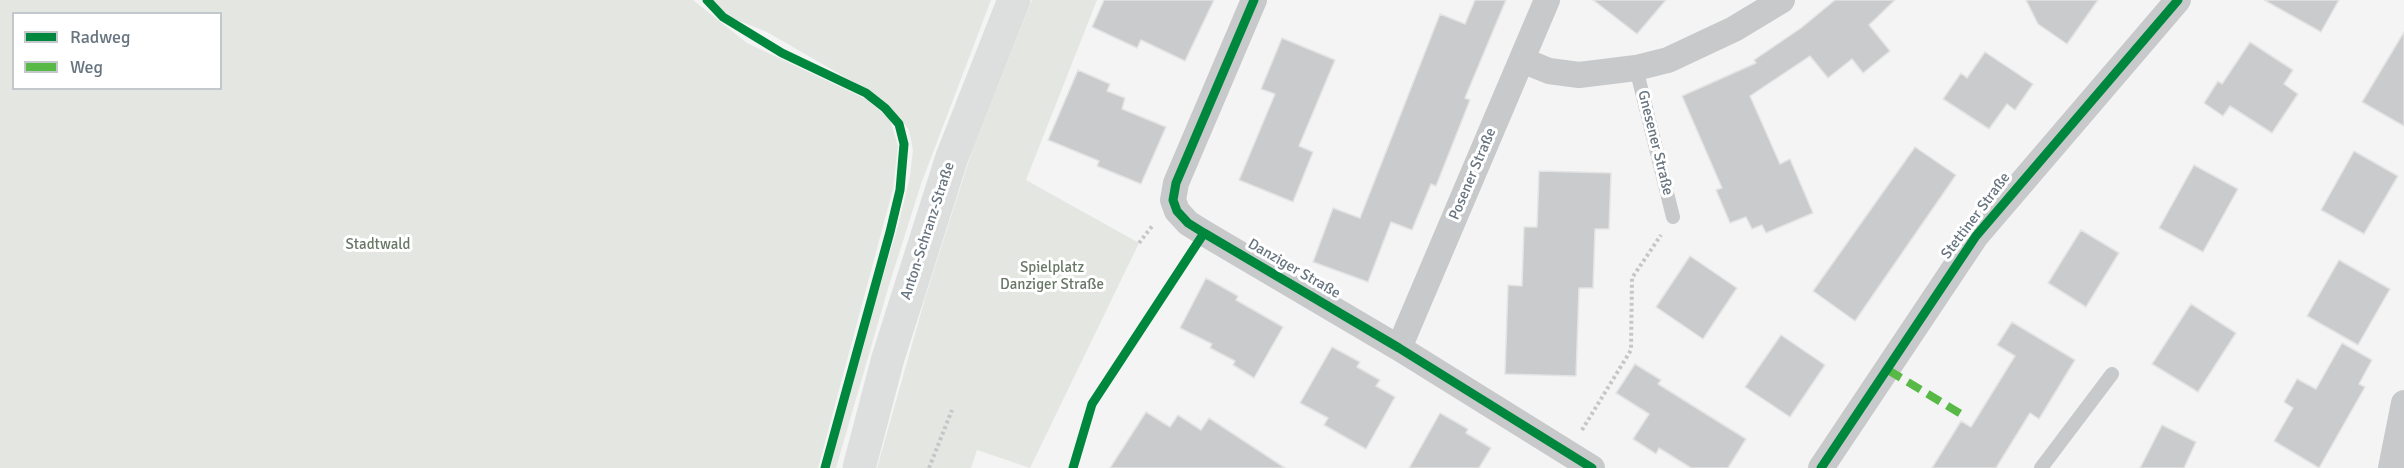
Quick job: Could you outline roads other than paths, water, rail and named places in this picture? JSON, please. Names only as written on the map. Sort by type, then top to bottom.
[{"type":"main road","name":"Anton-Schranz-Straße","points":[[859,468],[888,358],[952,157],[1014,0]]},
{"type":"street","name":"Danziger Straße","points":[[1254,0],[1176,183],[1173,200],[1177,211],[1188,223],[1204,233],[1399,348],[1562,460],[1592,468]]},
{"type":"street","name":"Posener Straße","points":[[1399,348],[1547,0]]},
{"type":"street","points":[[1522,60],[1549,71],[1579,75],[1636,68],[1668,60],[1734,29],[1782,0]]},
{"type":"street","name":"Stettiner Straße","points":[[1821,468],[1976,236],[2178,0]]},
{"type":"street","points":[[2391,468],[2404,403]]},
{"type":"lane","name":"Gnesener Straße","points":[[1636,68],[1673,217]]},
{"type":"lane","points":[[2042,468],[2112,374]]},
{"type":"park label","name":"Stadtwald","points":[[378,245]]},
{"type":"park label","name":"Spielplatz Danziger Straße","points":[[1052,276]]}]
